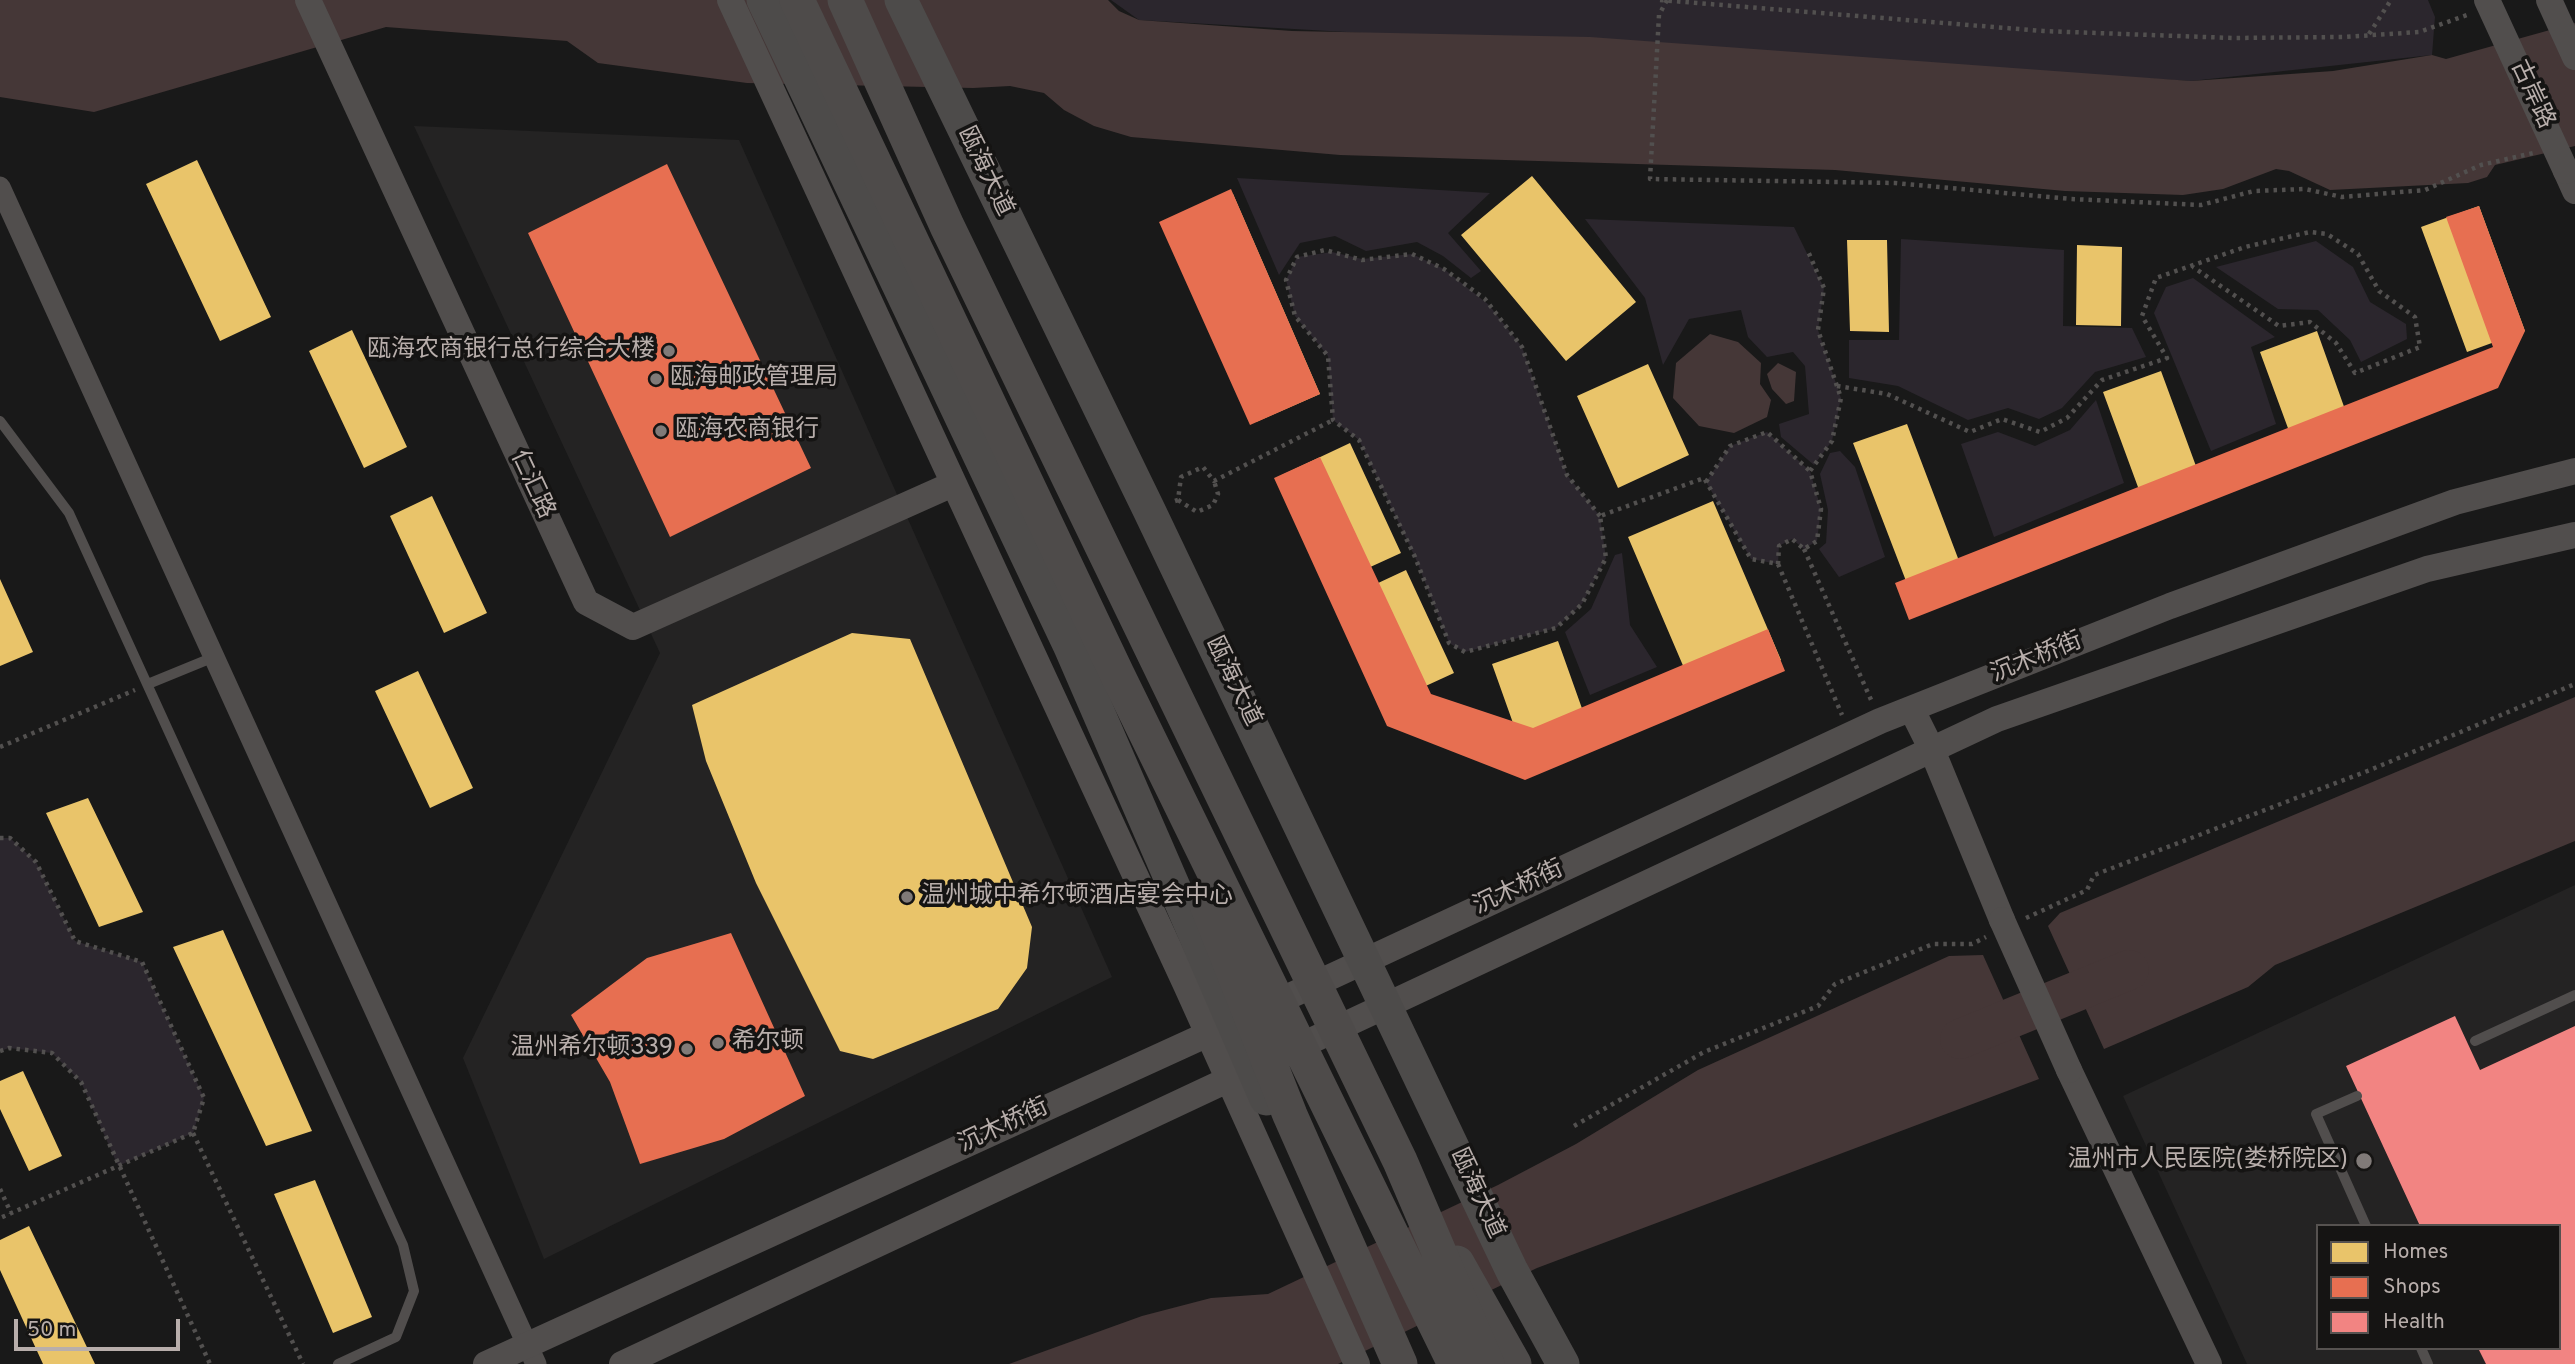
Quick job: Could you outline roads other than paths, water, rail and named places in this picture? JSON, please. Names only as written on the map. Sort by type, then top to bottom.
[{"type":"highway","points":[[797,0],[1117,674],[1455,1364]]},
{"type":"highway","points":[[845,0],[947,226],[1400,1161],[1487,1364]]},
{"type":"highway","points":[[1117,674],[1290,1115],[1400,1364]]},
{"type":"highway","points":[[1400,1161],[1514,1364]]},
{"type":"main road","points":[[763,0],[1070,647],[1220,1029],[1317,1248],[1368,1329],[1384,1364]]},
{"type":"main road","name":"瓯海大道","points":[[901,0],[963,131],[1164,506],[1365,961],[1512,1271],[1563,1364]]},
{"type":"street","name":"仁汇路","points":[[308,0],[586,602],[633,627],[953,484]]},
{"type":"street","points":[[730,0],[1186,985],[1220,1029]]},
{"type":"street","points":[[2549,0],[2575,57]]},
{"type":"street","name":"古岸路","points":[[2482,6],[2571,181]]},
{"type":"street","points":[[0,187],[531,1354]]},
{"type":"street","name":"沉木桥街","points":[[486,1364],[531,1354],[1880,721],[2170,606],[2429,511],[2575,471]]},
{"type":"street","name":"沉木桥街","points":[[622,1364],[1997,719],[2427,569],[2575,535]]},
{"type":"street","points":[[997,579],[1070,647]]},
{"type":"street","points":[[1912,710],[2069,1070],[2209,1364]]},
{"type":"street","points":[[1317,1248],[1357,1364]]},
{"type":"lane","points":[[0,421],[69,513],[402,1245],[414,1292],[396,1338],[338,1364]]},
{"type":"lane","points":[[149,684],[214,657]]},
{"type":"lane","points":[[2475,1041],[2575,995]]},
{"type":"lane","points":[[2357,1096],[2316,1115],[2365,1224]]},
{"type":"waterway","points":[[1960,1039],[2129,970]]},
{"type":"place","name":"瓯海农商银行总行综合大楼","points":[[669,351]]},
{"type":"place","name":"瓯海邮政管理局","points":[[656,379]]},
{"type":"place","name":"瓯海农商银行","points":[[661,431]]},
{"type":"place","name":"温州城中希尔顿酒店·宴会中心","points":[[907,897]]},
{"type":"place","name":"希尔顿","points":[[718,1043]]},
{"type":"place","name":"温州希尔顿339","points":[[687,1049]]},
{"type":"place","name":"温州市人民医院(娄桥院区)","points":[[2364,1161]]}]
